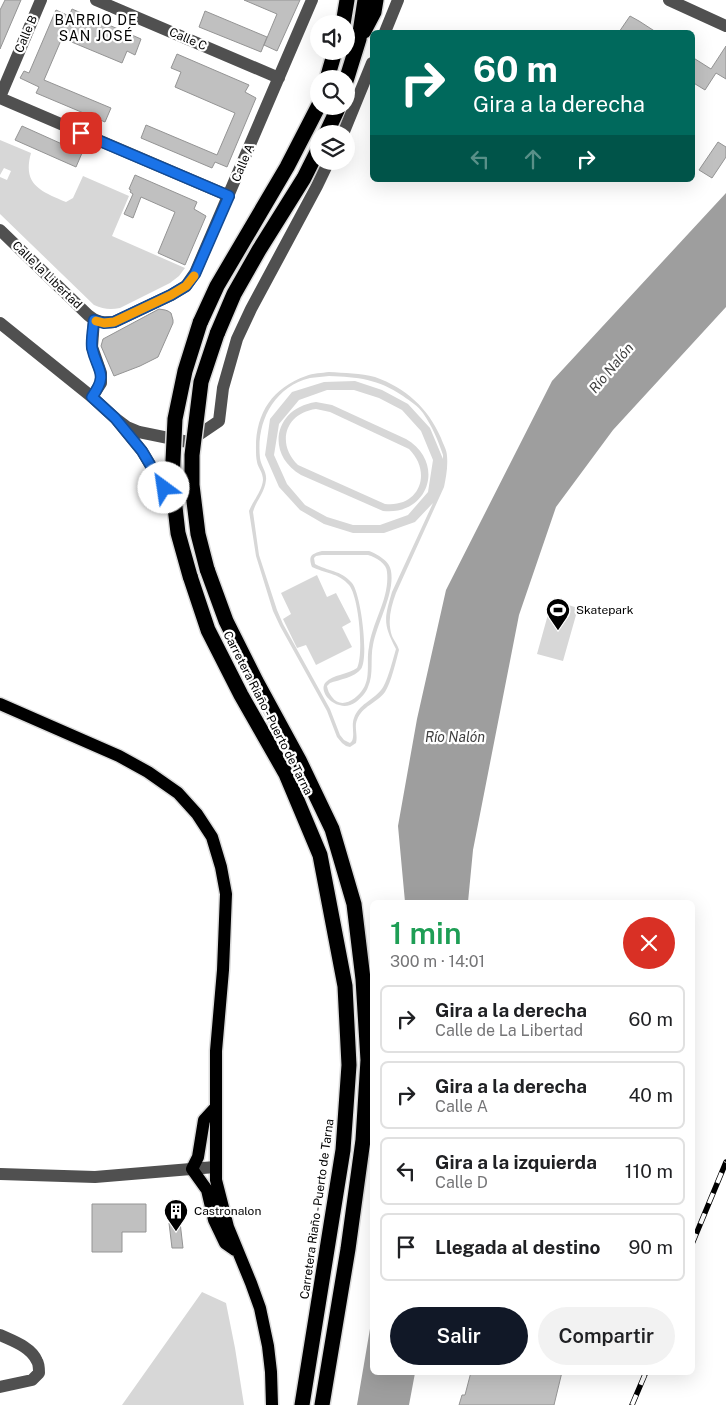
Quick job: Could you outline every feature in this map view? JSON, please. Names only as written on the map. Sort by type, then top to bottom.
[{"type":"highway","points":[[342,0],[343,15]]},
{"type":"highway","points":[[344,15],[347,0]]},
{"type":"highway","points":[[349,70],[359,39],[365,0]]},
{"type":"highway","points":[[359,39],[374,12],[376,0]]},
{"type":"highway","name":"Carretera Riaño - Puerto de Tarna","points":[[303,1401],[343,1150],[349,1065],[345,986],[320,855],[286,774],[241,695],[208,630],[178,533],[172,481],[176,419],[185,371],[200,323],[217,286],[287,166],[314,115]]},
{"type":"highway","name":"Carretera Riaño - Puerto de Tarna","points":[[310,166],[234,294],[217,334],[201,382],[192,456],[192,485],[198,534],[207,569],[226,621],[299,760],[332,829],[354,904],[363,979],[368,1060],[363,1140],[348,1250],[322,1405]]},
{"type":"main road","points":[[0,704],[119,756],[148,772],[178,794],[197,814],[212,837],[221,867],[226,894],[223,970],[216,1051],[216,1180],[228,1227],[260,1308],[268,1346],[272,1405]]},
{"type":"main road","points":[[215,1108],[204,1120],[198,1157],[192,1169],[207,1190],[214,1220],[225,1243],[238,1252]]},
{"type":"street","name":"Calle B","points":[[0,97],[41,0]]},
{"type":"street","name":"Calle C","points":[[96,0],[279,78]]},
{"type":"street","name":"Calle A","points":[[94,320],[104,323],[114,322],[171,295],[186,286],[195,274],[312,0]]},
{"type":"street","points":[[386,30],[398,0]]},
{"type":"street","points":[[669,0],[726,26]]},
{"type":"street","points":[[347,125],[370,67]]},
{"type":"street","points":[[0,97],[229,196]]},
{"type":"street","points":[[0,323],[92,397],[127,428],[188,442],[219,421],[223,388],[237,340],[325,170]]},
{"type":"street","name":"Calle la Libertad","points":[[0,230],[94,320]]},
{"type":"street","points":[[92,397],[100,383],[101,373],[92,347],[94,320]]},
{"type":"street","points":[[115,418],[142,451],[164,488]]},
{"type":"street","points":[[0,1174],[95,1177],[215,1167]]},
{"type":"street","points":[[0,1335],[19,1344],[32,1353],[39,1362],[39,1373],[32,1380],[0,1387]]},
{"type":"shaded area","points":[[0,140],[31,153],[29,173],[32,180],[42,190],[66,202],[73,198],[83,176],[129,196],[112,236],[185,268],[170,283],[120,308],[107,309],[94,305],[0,214],[0,177],[7,180],[11,171],[4,168],[0,175]]},
{"type":"shaded area","points":[[329,372],[375,377],[406,393],[430,417],[446,449],[447,456],[444,487],[396,593],[391,609],[392,636],[399,650],[391,678],[385,692],[359,715],[356,723],[356,743],[350,747],[342,743],[337,737],[327,711],[273,611],[256,556],[249,511],[263,480],[256,459],[256,437],[262,414],[275,395],[294,381],[309,375]],"holes":[[[329,376],[349,377],[376,382],[403,396],[423,413],[443,455],[443,459],[430,428],[408,404],[382,390],[355,381],[324,382],[292,392],[270,419],[265,455],[279,487],[300,510],[324,524],[353,533],[384,533],[415,522],[433,503],[389,601],[386,621],[396,649],[388,677],[381,690],[356,713],[353,721],[353,738],[350,743],[340,735],[330,709],[277,610],[259,555],[253,512],[264,489],[266,480],[266,474],[260,458],[259,445],[264,420],[270,408],[286,389],[297,383],[310,378]],[[327,390],[354,390],[379,398],[402,410],[421,431],[433,460],[428,492],[408,515],[380,525],[353,525],[327,517],[305,505],[287,484],[274,455],[279,424],[299,400]]]},
{"type":"shaded area","points":[[316,402],[332,405],[406,439],[418,449],[426,461],[428,473],[427,486],[421,496],[412,505],[399,510],[383,511],[301,475],[282,456],[279,433],[283,422],[291,413],[302,406]],"holes":[[[316,409],[330,412],[409,449],[416,458],[420,468],[421,478],[419,487],[414,495],[397,504],[385,504],[298,465],[291,457],[287,448],[287,431],[291,423],[297,416],[305,412]]]},
{"type":"shaded area","points":[[322,551],[369,551],[386,561],[391,571],[392,580],[388,598],[373,645],[370,682],[363,695],[356,702],[349,705],[342,706],[331,701],[326,696],[324,686],[332,678],[357,668],[360,651],[358,613],[353,591],[345,581],[312,567],[311,556]],"holes":[[[322,555],[368,555],[378,559],[387,569],[386,591],[371,638],[368,652],[368,674],[365,684],[360,693],[353,699],[349,702],[340,703],[332,697],[327,686],[330,683],[351,676],[361,669],[364,652],[361,612],[352,583],[339,573],[315,564],[314,558]]]},
{"type":"shaded area","points":[[317,575],[327,597],[336,593],[351,622],[342,627],[352,647],[316,665],[306,645],[297,648],[283,619],[291,614],[281,593]]},
{"type":"shaded area","name":"Skatepark","points":[[552,600],[578,608],[563,661],[537,654]]},
{"type":"shaded area","points":[[202,1292],[226,1303],[244,1405],[122,1405]]},
{"type":"water","name":"Río Nalón","points":[[726,193],[726,307],[613,430],[556,507],[519,615],[473,850],[468,900],[405,900],[398,826],[417,719],[446,590],[552,381]]},
{"type":"water","points":[[370,1329],[370,1375],[415,1375],[409,1405],[357,1405]]},
{"type":"building","points":[[5,0],[21,0],[0,49],[0,10]]},
{"type":"building","points":[[244,0],[300,0],[277,51],[264,45],[277,14]]},
{"type":"building","points":[[72,9],[141,39],[135,55],[127,51],[122,63],[62,38],[44,80],[111,108],[105,122],[36,93],[39,87],[20,78],[24,71],[29,73],[56,10],[69,16]]},
{"type":"building","points":[[205,11],[267,37],[261,52],[199,27]]},
{"type":"building","points":[[630,16],[653,30],[620,30]]},
{"type":"building","points":[[726,46],[726,79],[716,73],[705,90],[695,84],[695,59],[711,69]]},
{"type":"building","points":[[177,54],[249,85],[245,92],[256,98],[227,167],[215,162],[212,168],[141,138],[146,125],[217,155],[235,113],[175,87],[181,72],[171,68]]},
{"type":"building","points":[[22,126],[82,153],[76,167],[15,140]]},
{"type":"building","points":[[718,142],[726,147],[726,157],[712,178],[699,170]]},
{"type":"building","points":[[135,175],[197,202],[194,209],[206,216],[185,265],[158,253],[175,212],[141,197],[133,218],[124,214],[133,194],[129,189]]},
{"type":"building","points":[[159,309],[171,313],[173,323],[158,357],[114,376],[101,346],[103,339]]},
{"type":"building","points":[[92,1204],[146,1204],[146,1232],[122,1232],[122,1252],[92,1252]]},
{"type":"building","name":"Castronalon","points":[[180,1222],[183,1248],[172,1248],[169,1223]]},
{"type":"building","points":[[470,1375],[561,1375],[554,1405],[459,1405],[462,1395],[465,1395]]},
{"type":"railway","points":[[695,1237],[726,1162]]},
{"type":"railway","points":[[632,1405],[645,1375]]},
{"type":"slow traffic","points":[[96,321],[104,323],[114,322],[171,295],[186,286],[194,276]]},
{"type":"place","name":"Skatepark","points":[[558,631]]},
{"type":"place","name":"Castronalon","points":[[176,1232]]},
{"type":"district","name":"BARRIO DE SAN JOSÉ","points":[[96,28]]},
{"type":"route","points":[[81,133],[229,196],[195,274],[186,286],[114,322],[104,323],[94,320],[92,347],[101,373],[100,383],[92,397],[115,418],[142,451],[164,488]]}]
